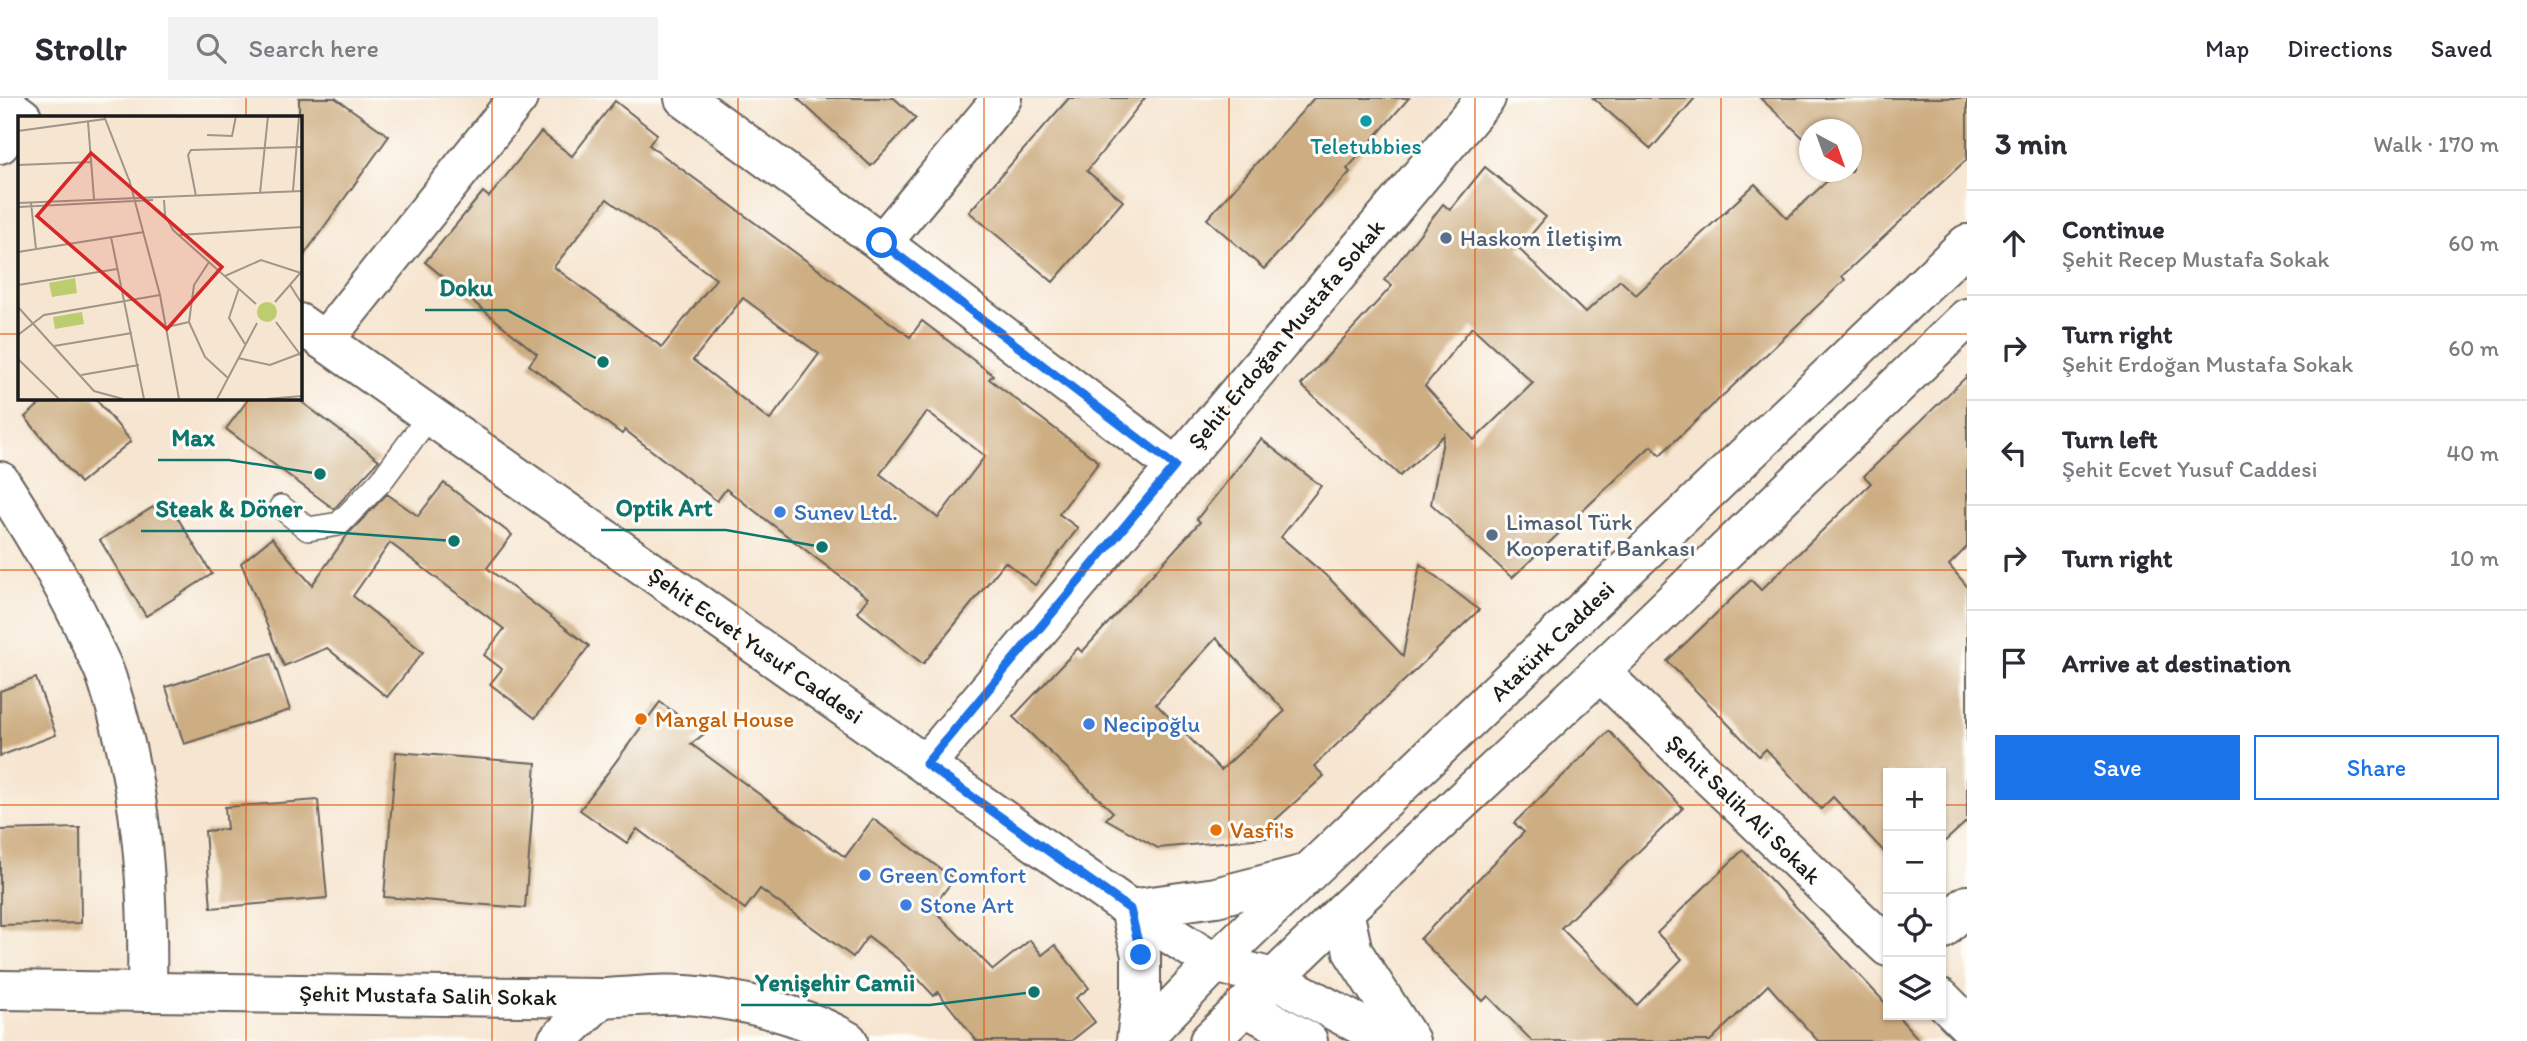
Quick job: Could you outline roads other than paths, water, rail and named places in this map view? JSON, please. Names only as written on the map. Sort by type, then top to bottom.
[{"type":"main road","points":[[311,332],[519,98]]},
{"type":"main road","points":[[684,98],[882,243],[1175,466]]},
{"type":"main road","points":[[882,243],[1002,98]]},
{"type":"main road","name":"Şehit Erdoğan Mustafa Sokak","points":[[926,764],[1486,98]]},
{"type":"main road","points":[[0,101],[19,116]]},
{"type":"main road","points":[[0,144],[18,120]]},
{"type":"main road","name":"Atatürk Caddesi","points":[[1138,1041],[1307,874],[1967,244]]},
{"type":"main road","points":[[1209,1041],[1600,672],[1967,318]]},
{"type":"main road","name":"Şehit Ecvet Yusuf Caddesi","points":[[311,332],[1130,909],[1215,963],[1273,978],[1390,1041]]},
{"type":"main road","points":[[0,481],[72,603],[108,680],[134,776],[146,866],[149,924],[147,992]]},
{"type":"main road","name":"Şehit Salih Ali Sokak","points":[[1600,672],[1883,942]]},
{"type":"main road","points":[[1138,1041],[1141,955],[1130,909],[1216,897],[1307,874]]},
{"type":"main road","points":[[1946,925],[1967,905]]},
{"type":"main road","points":[[1344,911],[1353,952],[1410,1041]]},
{"type":"main road","name":"Şehit Ecvet Yusuf Caddesi","points":[[1215,963],[1244,1006],[1308,1041]]},
{"type":"main road","name":"Şehit Mustafa Salih Sokak","points":[[0,990],[601,998],[697,995],[768,1009],[834,1032],[848,1041]]},
{"type":"main road","points":[[556,1041],[601,998]]},
{"type":"main road","points":[[1946,1003],[1967,1024]]},
{"type":"lane","points":[[281,508],[308,529],[339,524],[381,481],[430,415]]},
{"type":"place","name":"Teletubbies","points":[[1366,121]]},
{"type":"place","name":"Haskom İletişim","points":[[1446,238]]},
{"type":"place","name":"Doku","points":[[603,362]]},
{"type":"place","name":"Max","points":[[320,474]]},
{"type":"place","name":"Sunev Ltd.","points":[[780,512]]},
{"type":"place","name":"Limasol Türk Kooperatif Bankası","points":[[1492,535]]},
{"type":"place","name":"Steak & Döner","points":[[454,541]]},
{"type":"place","name":"Optik Art","points":[[822,547]]},
{"type":"place","name":"Mangal House","points":[[641,719]]},
{"type":"place","name":"Necipoğlu","points":[[1089,724]]},
{"type":"place","name":"Vasfi's","points":[[1216,830]]},
{"type":"place","name":"Green Comfort","points":[[865,875]]},
{"type":"place","name":"Stone Art","points":[[906,905]]},
{"type":"place","name":"Yenişehir Camii","points":[[1034,992]]}]
